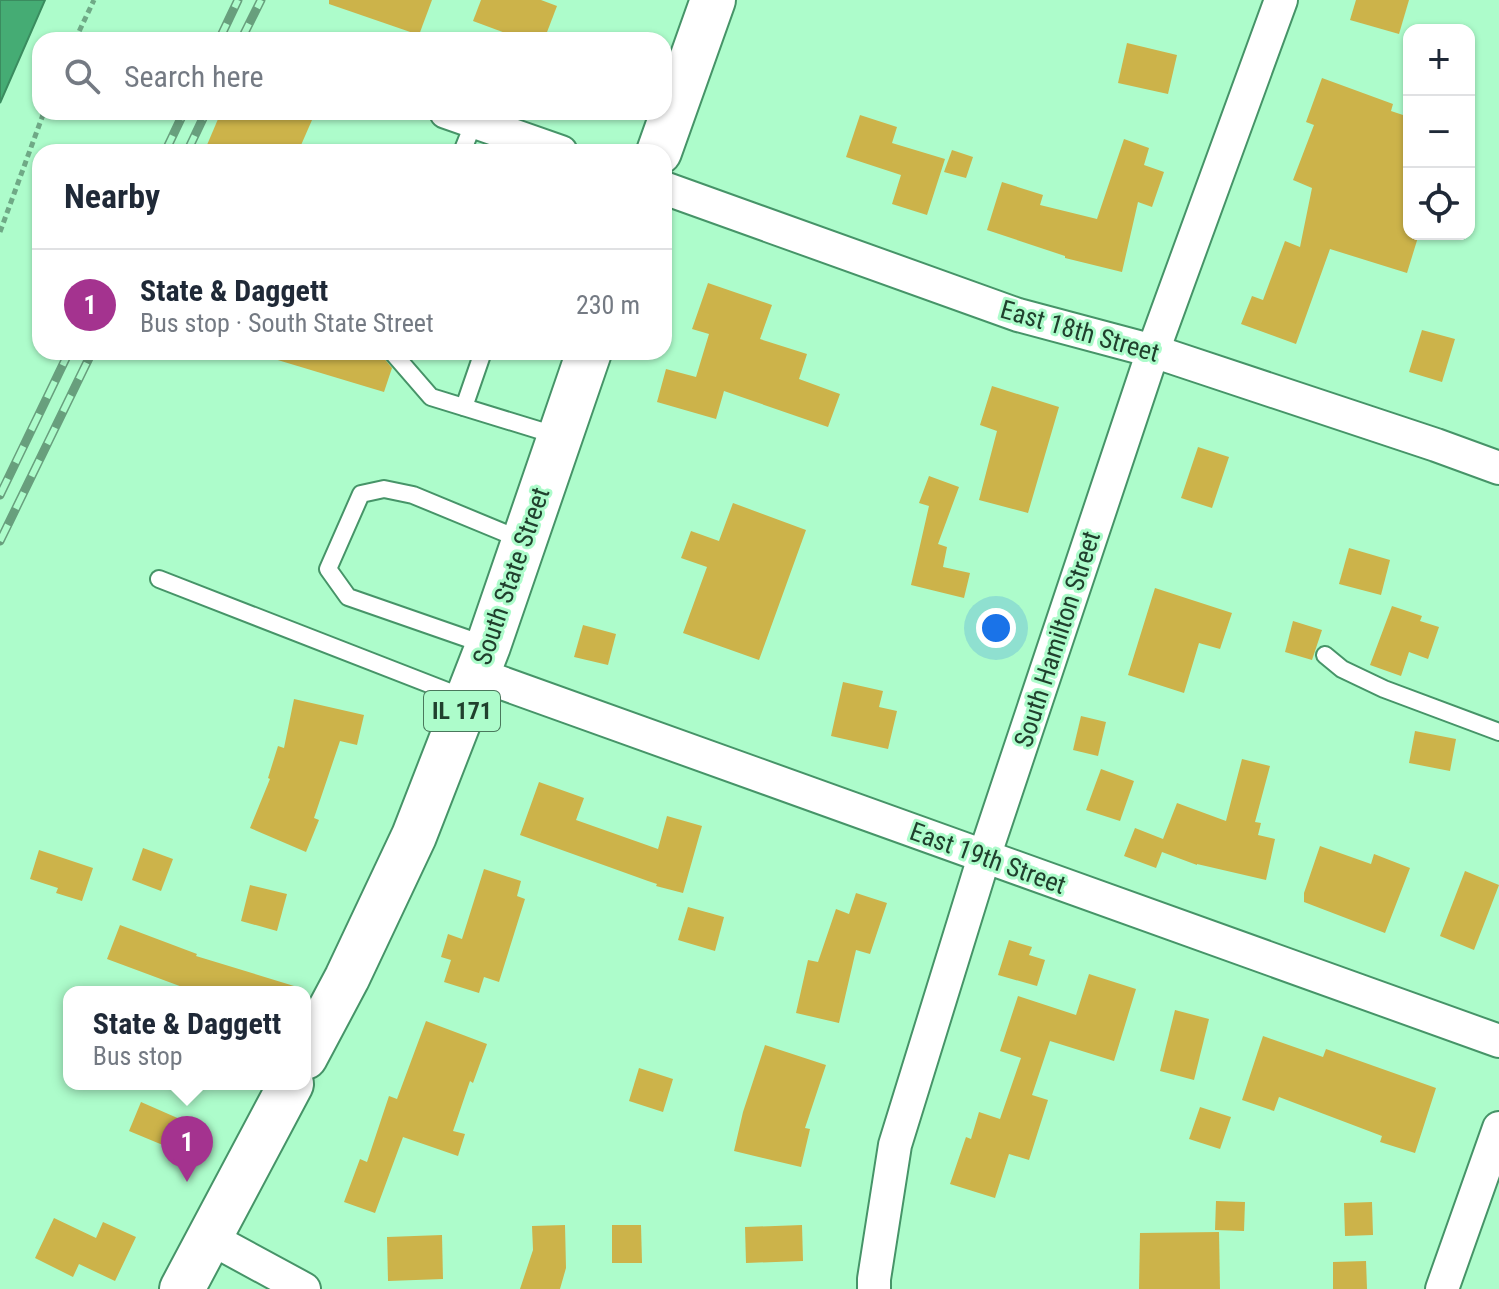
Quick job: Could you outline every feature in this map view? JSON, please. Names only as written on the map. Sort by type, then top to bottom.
[{"type":"main road","points":[[672,115],[713,0]]},
{"type":"main road","points":[[662,144],[670,120]]},
{"type":"main road","name":"South State Street","points":[[311,1046],[347,978],[414,836],[477,673],[586,360]]},
{"type":"main road","points":[[182,1289],[288,1090]]},
{"type":"street","name":"South Hamilton Street","points":[[874,1289],[895,1145],[984,857],[1153,351],[1281,0]]},
{"type":"street","points":[[469,120],[538,144]]},
{"type":"street","name":"East 18th Street","points":[[672,191],[1018,315],[1153,351],[1499,468]]},
{"type":"street","name":"East 19th Street","points":[[477,673],[1499,1041]]},
{"type":"street","points":[[1442,1289],[1499,1128]]},
{"type":"street","points":[[210,1238],[304,1289]]},
{"type":"lane","points":[[460,120],[462,144]]},
{"type":"lane","points":[[399,360],[431,397],[560,436]]},
{"type":"lane","points":[[464,407],[480,360]]},
{"type":"lane","points":[[477,673],[348,597],[328,569],[361,494],[384,489],[413,495],[524,541]]},
{"type":"lane","points":[[159,579],[477,673]]},
{"type":"lane","points":[[1325,655],[1342,669],[1384,689],[1499,732]]},
{"type":"path","points":[[79,32],[94,0]]},
{"type":"path","points":[[32,144],[41,120]]},
{"type":"path","points":[[0,232],[32,145]]},
{"type":"shaded area","points":[[0,0],[45,0],[0,103]]},
{"type":"building","points":[[329,0],[432,0],[420,32],[410,32],[329,4]]},
{"type":"building","points":[[481,0],[541,0],[557,6],[547,32],[503,32],[473,21]]},
{"type":"building","points":[[1356,0],[1409,0],[1399,34],[1350,20]]},
{"type":"building","points":[[1127,43],[1177,55],[1168,94],[1118,83]]},
{"type":"building","points":[[1322,78],[1393,104],[1391,111],[1403,115],[1403,240],[1417,240],[1407,273],[1330,249],[1296,344],[1241,324],[1252,296],[1263,300],[1285,241],[1300,247],[1312,188],[1293,180],[1314,125],[1306,122]]},
{"type":"building","points":[[860,115],[897,127],[892,143],[945,159],[927,215],[892,204],[901,175],[846,157]]},
{"type":"building","points":[[218,120],[312,120],[302,144],[207,144]]},
{"type":"building","points":[[1124,139],[1149,148],[1144,165],[1164,172],[1152,207],[1138,202],[1122,272],[1065,258],[987,230],[1002,182],[1043,195],[1040,205],[1097,219]]},
{"type":"building","points":[[952,150],[973,157],[966,178],[944,172]]},
{"type":"building","points":[[708,283],[772,305],[760,339],[807,354],[799,379],[840,394],[828,427],[724,391],[716,419],[657,402],[666,369],[696,377],[709,334],[692,329]]},
{"type":"building","points":[[1422,330],[1455,339],[1442,382],[1409,372]]},
{"type":"building","points":[[278,360],[385,360],[392,368],[384,392]]},
{"type":"building","points":[[992,386],[1059,407],[1028,513],[979,500],[997,431],[980,425]]},
{"type":"building","points":[[1198,447],[1229,457],[1212,508],[1181,498]]},
{"type":"building","points":[[929,476],[959,487],[938,544],[947,547],[943,567],[970,573],[964,598],[911,585],[929,506],[919,503]]},
{"type":"building","points":[[733,503],[806,530],[759,660],[683,633],[707,567],[681,558],[691,531],[719,541]]},
{"type":"building","points":[[1349,548],[1390,560],[1381,595],[1339,584]]},
{"type":"building","points":[[1155,588],[1232,613],[1220,649],[1199,643],[1184,693],[1128,675]]},
{"type":"building","points":[[1392,606],[1422,616],[1420,621],[1439,627],[1428,659],[1409,652],[1401,676],[1370,665]]},
{"type":"building","points":[[1293,621],[1322,630],[1312,660],[1285,652]]},
{"type":"building","points":[[583,625],[616,634],[608,665],[574,657]]},
{"type":"building","points":[[843,682],[883,691],[879,707],[897,711],[888,749],[831,736]]},
{"type":"building","points":[[294,699],[364,715],[357,745],[340,741],[314,818],[319,820],[306,852],[250,828],[270,779],[278,746],[284,748]]},
{"type":"building","points":[[1081,716],[1106,722],[1098,756],[1073,750]]},
{"type":"building","points":[[1415,731],[1456,739],[1450,771],[1409,763]]},
{"type":"building","points":[[1242,759],[1270,766],[1255,822],[1261,823],[1258,835],[1275,839],[1266,880],[1197,865],[1162,852],[1156,868],[1124,856],[1135,828],[1163,839],[1177,803],[1226,821]]},
{"type":"building","points":[[1101,769],[1134,781],[1120,821],[1086,810]]},
{"type":"building","points":[[539,782],[584,798],[576,820],[658,849],[667,816],[702,826],[683,893],[656,886],[520,835]]},
{"type":"building","points":[[1320,846],[1371,864],[1374,854],[1410,868],[1385,933],[1304,902],[1304,893]]},
{"type":"building","points":[[143,848],[173,859],[161,891],[132,880]]},
{"type":"building","points":[[39,850],[93,868],[82,901],[56,893],[58,888],[30,879]]},
{"type":"building","points":[[484,869],[521,881],[517,896],[525,899],[499,982],[484,977],[479,993],[444,982],[451,960],[441,957],[448,934],[462,939]]},
{"type":"building","points":[[1465,871],[1499,885],[1474,950],[1440,936]]},
{"type":"building","points":[[250,885],[287,894],[277,931],[241,921]]},
{"type":"building","points":[[856,893],[887,903],[870,954],[856,950],[839,1023],[796,1013],[808,960],[818,962],[836,909],[849,914]]},
{"type":"building","points":[[688,907],[724,917],[715,951],[678,940]]},
{"type":"building","points":[[120,925],[196,956],[294,986],[180,986],[107,959]]},
{"type":"building","points":[[1009,940],[1032,947],[1029,955],[1045,960],[1037,986],[998,975]]},
{"type":"building","points":[[1089,974],[1136,989],[1114,1061],[1050,1041],[1032,1095],[1048,1100],[1029,1160],[1009,1154],[995,1198],[950,1184],[966,1137],[971,1139],[979,1112],[1000,1119],[1021,1058],[1000,1051],[1018,996],[1076,1015]]},
{"type":"building","points":[[1175,1010],[1209,1019],[1194,1080],[1160,1071]]},
{"type":"building","points":[[426,1021],[487,1044],[453,1131],[465,1134],[458,1156],[403,1137],[375,1213],[344,1202],[360,1159],[367,1162],[389,1096],[397,1099]]},
{"type":"building","points":[[1263,1036],[1323,1057],[1326,1049],[1436,1088],[1415,1153],[1380,1142],[1382,1136],[1279,1097],[1274,1111],[1242,1100]]},
{"type":"building","points":[[765,1045],[826,1065],[805,1128],[810,1129],[801,1167],[734,1151]]},
{"type":"building","points":[[639,1068],[673,1079],[663,1112],[629,1101]]},
{"type":"building","points":[[141,1102],[182,1120],[170,1148],[129,1131]]},
{"type":"building","points":[[1200,1107],[1231,1117],[1220,1149],[1189,1139]]},
{"type":"building","points":[[1216,1201],[1245,1202],[1244,1231],[1215,1230]]},
{"type":"building","points":[[1372,1202],[1373,1235],[1345,1236],[1344,1203]]},
{"type":"building","points":[[54,1218],[96,1238],[103,1222],[136,1237],[115,1281],[79,1264],[73,1277],[35,1258]]},
{"type":"building","points":[[565,1225],[566,1268],[560,1289],[520,1289],[533,1250],[532,1226]]},
{"type":"building","points":[[612,1225],[641,1225],[642,1263],[612,1263]]},
{"type":"building","points":[[802,1225],[803,1261],[746,1263],[745,1227]]},
{"type":"building","points":[[1219,1232],[1220,1289],[1139,1289],[1140,1233]]},
{"type":"building","points":[[442,1235],[443,1279],[388,1281],[387,1237]]},
{"type":"building","points":[[1366,1261],[1367,1289],[1333,1289],[1333,1262]]},
{"type":"railway","points":[[223,32],[238,0]]},
{"type":"railway","points":[[245,32],[261,0]]},
{"type":"railway","points":[[169,144],[180,120]]},
{"type":"railway","points":[[191,144],[202,120]]},
{"type":"railway","points":[[0,495],[65,360]]},
{"type":"railway","points":[[0,541],[88,360]]},
{"type":"place","name":"State & Daggett","points":[[187,1182]]}]
